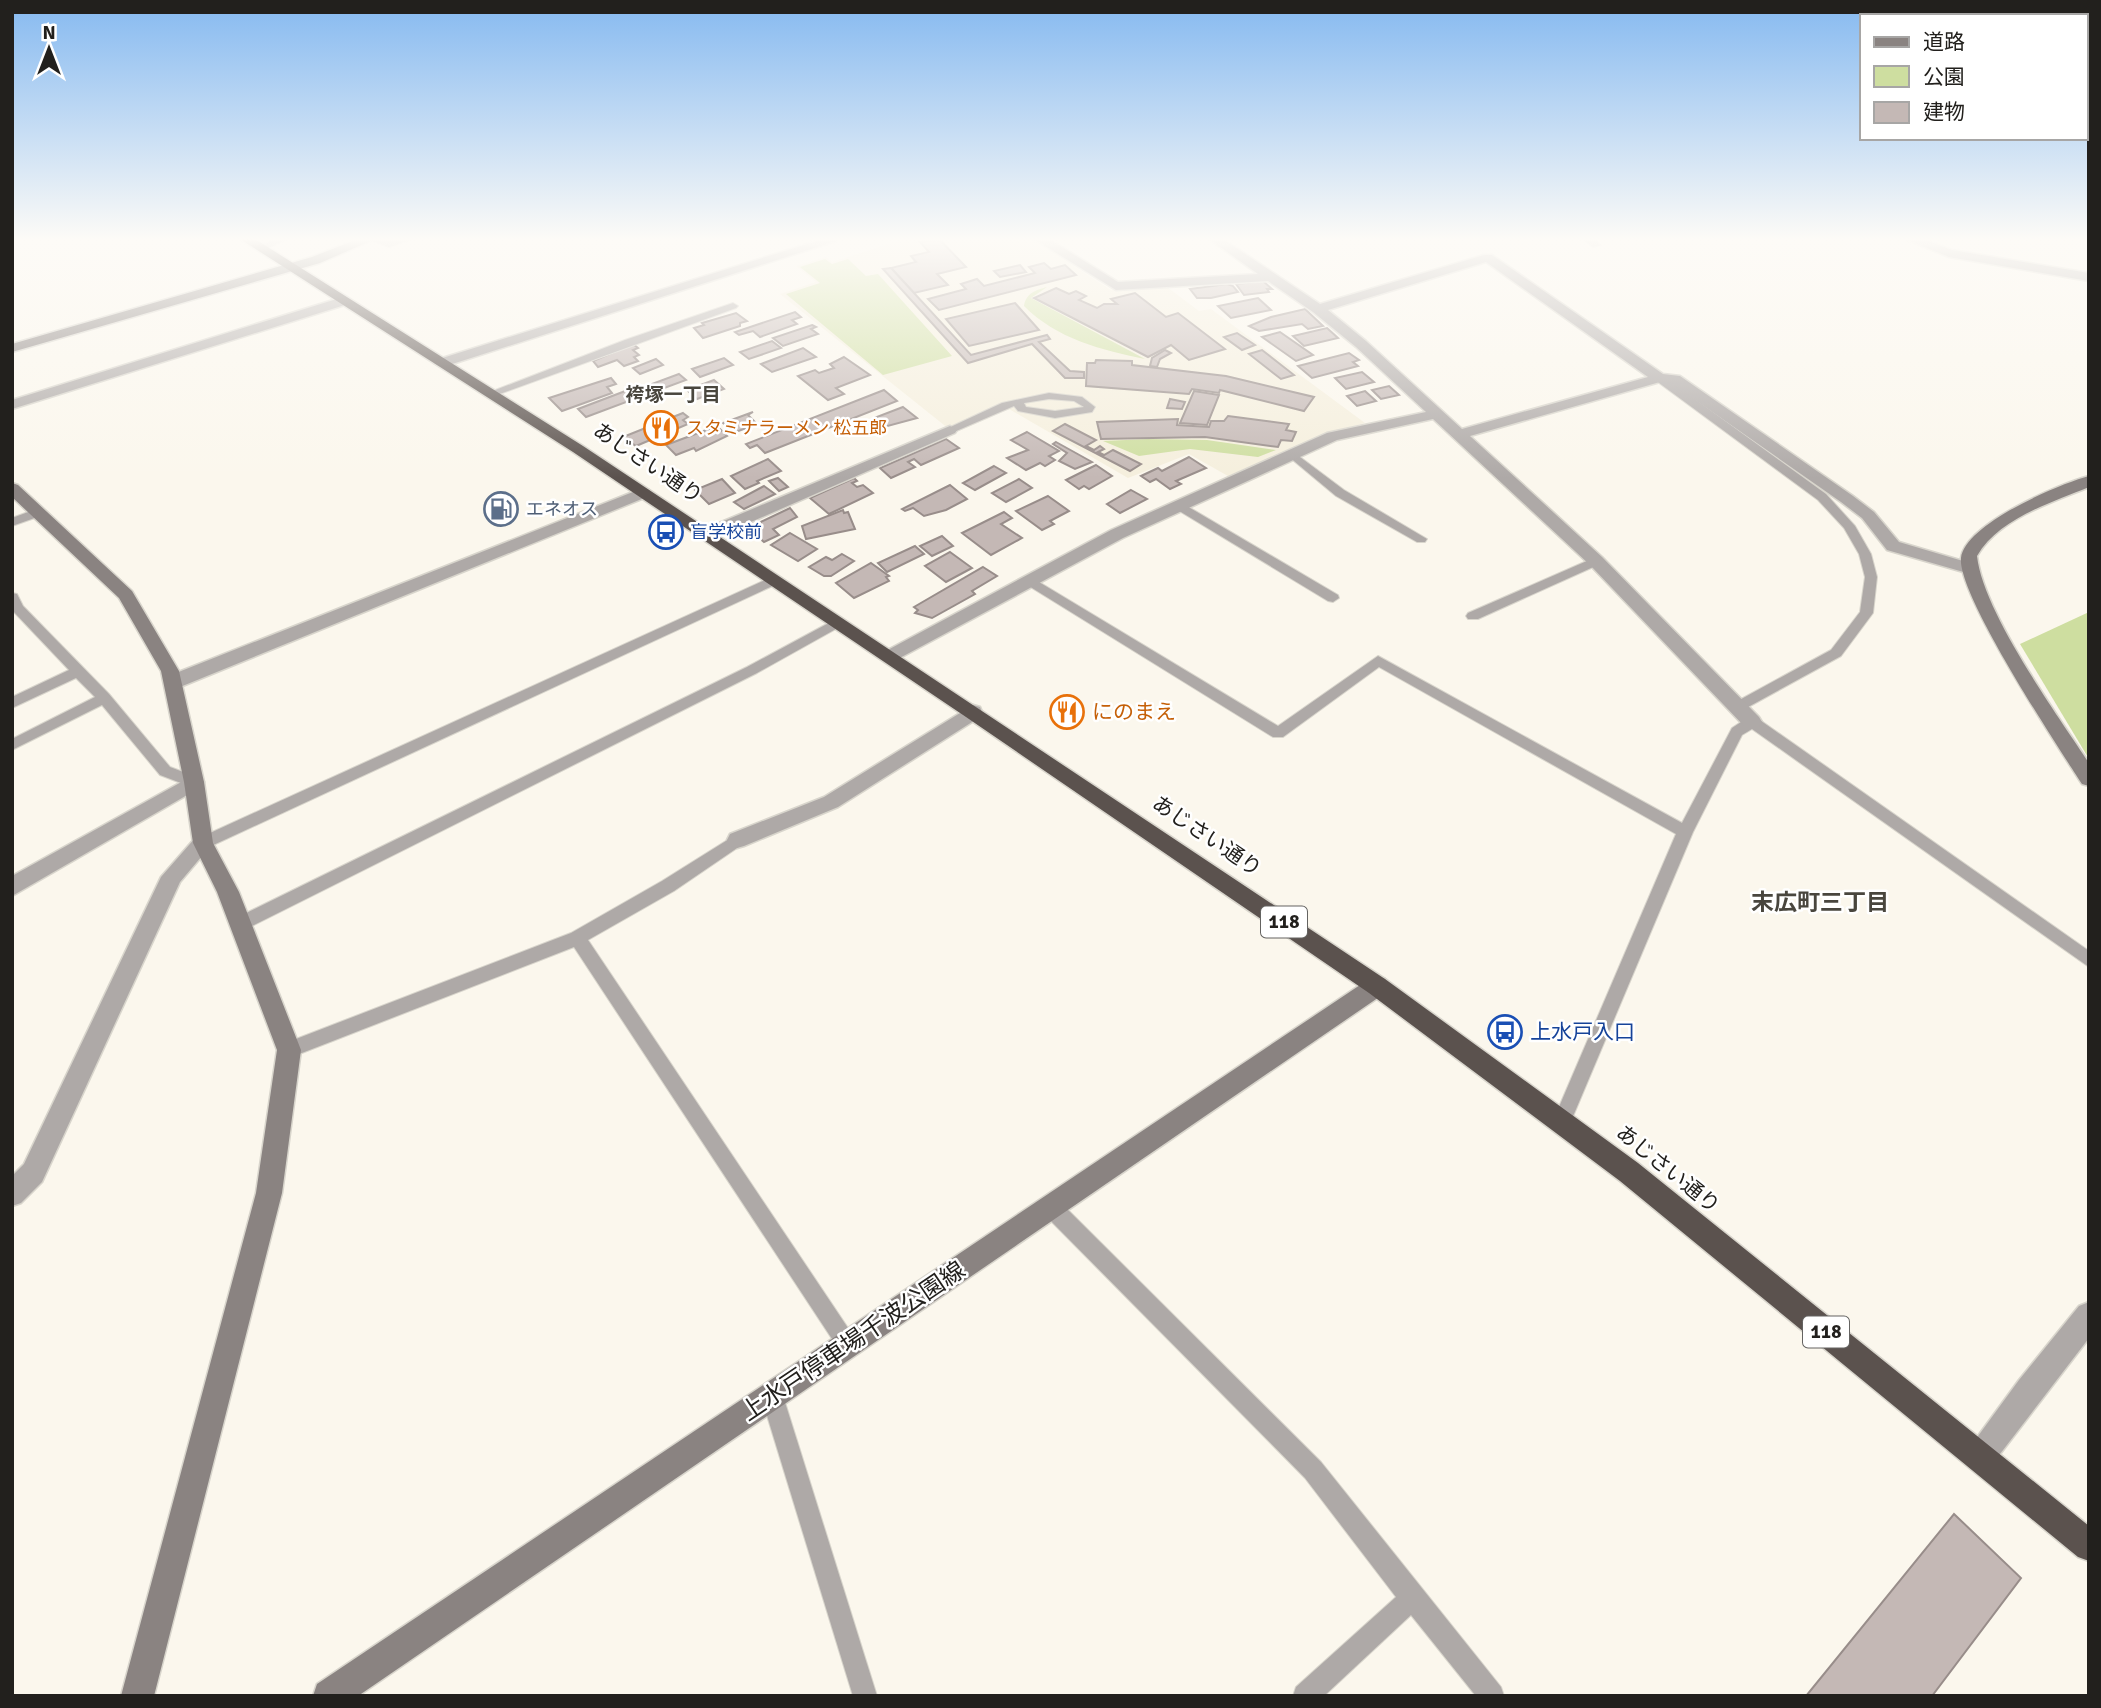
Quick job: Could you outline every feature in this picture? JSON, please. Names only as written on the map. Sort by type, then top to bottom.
[{"type":"highway","name":"あじさい通り","points":[[371,319],[890,656],[1377,986],[1562,1121],[2089,1546]]},
{"type":"street","points":[[12,348],[113,319]]},
{"type":"street","points":[[12,405],[287,319]]},
{"type":"street","points":[[442,363],[583,319]]},
{"type":"street","points":[[1330,319],[1361,344],[1596,561],[1752,722]]},
{"type":"street","points":[[1575,319],[1659,378]]},
{"type":"street","points":[[1458,435],[1659,378],[1675,379],[1813,473],[1868,515],[1893,546],[1967,568]]},
{"type":"street","points":[[890,656],[1116,534],[1332,436],[1435,414]]},
{"type":"street","points":[[706,535],[950,430]]},
{"type":"street","points":[[2089,481],[2019,513],[1984,533],[1969,556],[1967,568],[1981,601],[2089,779]]},
{"type":"street","points":[[12,488],[127,596],[170,671],[204,843],[240,924],[289,1050],[270,1193],[137,1696]]},
{"type":"street","points":[[173,682],[643,493]]},
{"type":"street","points":[[737,840],[831,802],[973,712]]},
{"type":"street","points":[[12,887],[194,782]]},
{"type":"street","points":[[12,1194],[33,1173],[172,877],[204,843]]},
{"type":"street","name":"上水戸停車場千波公園線","points":[[329,1696],[1377,986]]},
{"type":"street","points":[[1980,1457],[2089,1316]]},
{"type":"lane","points":[[490,394],[698,319]]},
{"type":"lane","points":[[1659,378],[1822,497],[1849,526],[1865,554],[1871,577],[1866,613],[1836,653],[1739,707]]},
{"type":"lane","points":[[950,430],[1017,401],[1053,396],[1077,399],[1090,407],[1078,413],[1045,415],[1022,409],[1017,401]]},
{"type":"lane","points":[[1292,454],[1339,493],[1421,539]]},
{"type":"lane","points":[[1180,506],[1333,598]]},
{"type":"lane","points":[[12,522],[39,512]]},
{"type":"lane","points":[[1473,616],[1596,561]]},
{"type":"lane","points":[[204,843],[774,580]]},
{"type":"lane","points":[[1029,580],[1278,733],[1378,661],[1685,832]]},
{"type":"lane","points":[[12,597],[18,608],[104,698],[165,771],[194,782]]},
{"type":"lane","points":[[240,924],[752,670],[838,622]]},
{"type":"lane","points":[[12,703],[78,671]]},
{"type":"lane","points":[[12,745],[104,698]]},
{"type":"lane","points":[[1562,1121],[1685,832],[1737,732],[1752,722],[2089,960]]},
{"type":"lane","points":[[289,1050],[578,938],[667,886],[737,840]]},
{"type":"lane","points":[[578,938],[847,1344]]},
{"type":"lane","points":[[1050,1206],[1313,1470],[1492,1696]]},
{"type":"lane","points":[[772,1396],[865,1696]]},
{"type":"lane","points":[[1305,1696],[1412,1598]]},
{"type":"shaded area","points":[[811,319],[1224,319],[1365,423],[1327,433],[1228,476],[1189,454],[1128,478],[1009,409],[954,433]]},
{"type":"green space","points":[[816,319],[918,319],[952,356],[883,375]]},
{"type":"green space","points":[[1039,319],[1070,319],[1145,359],[1080,342]]},
{"type":"green space","points":[[1207,440],[1276,450],[1258,457],[1190,449],[1139,456],[1103,441]]},
{"type":"green space","points":[[2089,612],[2089,759],[2020,644]]},
{"type":"building","points":[[717,319],[747,321],[740,323],[740,326],[703,338],[694,328],[704,325],[702,323]]},
{"type":"building","points":[[775,319],[796,319],[792,320],[797,324],[760,337],[753,331],[739,335],[735,332]]},
{"type":"building","points":[[928,319],[938,319],[971,355],[1047,335],[1050,339],[1039,342],[1070,371],[1084,372],[1084,378],[1065,378],[1032,344],[968,363]]},
{"type":"building","points":[[946,319],[1029,319],[1039,330],[969,346]]},
{"type":"building","points":[[1074,319],[1185,319],[1225,349],[1189,360],[1171,345],[1148,357]]},
{"type":"building","points":[[1267,319],[1315,319],[1323,326],[1308,329],[1302,324],[1259,331],[1249,326]]},
{"type":"building","points":[[812,325],[816,327],[811,329],[818,334],[783,346],[773,338]]},
{"type":"building","points":[[1327,328],[1338,338],[1304,346],[1293,336]]},
{"type":"building","points":[[1280,332],[1313,355],[1296,361],[1262,337]]},
{"type":"building","points":[[1237,333],[1255,345],[1242,350],[1224,337]]},
{"type":"building","points":[[772,341],[781,348],[749,359],[740,352]]},
{"type":"building","points":[[633,344],[638,348],[633,350],[639,355],[634,357],[638,361],[624,366],[617,360],[598,367],[593,361]]},
{"type":"building","points":[[803,348],[816,357],[772,372],[761,364]]},
{"type":"building","points":[[1165,350],[1171,353],[1160,359],[1157,367],[1150,366],[1152,358]]},
{"type":"building","points":[[1262,350],[1294,375],[1281,379],[1249,354]]},
{"type":"building","points":[[1349,353],[1359,360],[1353,362],[1358,366],[1312,378],[1298,366]]},
{"type":"building","points":[[844,357],[870,375],[836,388],[844,394],[828,400],[798,376],[815,370],[819,373],[834,368],[830,364]]},
{"type":"building","points":[[724,358],[733,365],[700,377],[692,369]]},
{"type":"building","points":[[656,359],[663,365],[640,374],[633,368]]},
{"type":"building","points":[[1096,360],[1132,361],[1132,365],[1226,376],[1314,397],[1304,411],[1220,390],[1219,393],[1192,389],[1189,394],[1086,386],[1087,363],[1095,363]]},
{"type":"building","points":[[1362,372],[1374,382],[1346,389],[1335,378]]},
{"type":"building","points":[[679,374],[686,380],[656,391],[649,385]]},
{"type":"building","points":[[611,378],[616,384],[607,387],[612,393],[562,411],[549,398]]},
{"type":"building","points":[[714,380],[724,389],[697,399],[687,390]]},
{"type":"building","points":[[1389,386],[1399,395],[1381,399],[1372,390]]},
{"type":"building","points":[[628,390],[637,398],[586,417],[578,409]]},
{"type":"building","points":[[884,390],[897,401],[765,453],[757,445],[750,448],[746,444]]},
{"type":"building","points":[[1194,391],[1219,395],[1207,425],[1180,423]]},
{"type":"building","points":[[1365,391],[1376,401],[1357,406],[1347,396]]},
{"type":"building","points":[[1170,399],[1185,402],[1182,409],[1167,408]]},
{"type":"building","points":[[903,407],[917,418],[884,427],[874,418]]},
{"type":"building","points":[[753,412],[748,415],[757,424],[736,432],[723,423]]},
{"type":"building","name":"スタミナラーメン 松五郎","points":[[683,413],[688,417],[683,420],[688,424],[636,446],[623,437]]},
{"type":"building","points":[[1228,416],[1289,424],[1286,430],[1296,432],[1292,441],[1281,440],[1278,447],[1205,437],[1101,439],[1097,422],[1178,419],[1177,425],[1209,427],[1211,421],[1224,421]]},
{"type":"building","points":[[1065,424],[1096,440],[1086,446],[1094,450],[1100,446],[1104,449],[1098,452],[1104,455],[1113,450],[1141,464],[1130,471],[1053,431]]},
{"type":"building","points":[[717,426],[727,436],[696,451],[694,448],[676,455],[666,445]]},
{"type":"building","points":[[1027,432],[1059,451],[1049,456],[1055,460],[1045,466],[1040,463],[1026,470],[1007,458],[1028,450],[1011,440]]},
{"type":"building","points":[[946,439],[959,448],[921,465],[914,459],[908,462],[915,467],[891,478],[880,468]]},
{"type":"building","points":[[1056,442],[1092,462],[1075,469],[1059,461],[1067,453],[1053,444]]},
{"type":"building","points":[[1189,457],[1206,468],[1176,481],[1181,484],[1170,489],[1156,479],[1150,482],[1141,476],[1158,468],[1162,471]]},
{"type":"building","points":[[768,459],[781,471],[757,481],[759,483],[745,489],[731,476]]},
{"type":"building","points":[[1096,465],[1112,476],[1089,489],[1084,486],[1079,489],[1066,480]]},
{"type":"building","points":[[994,466],[1006,473],[975,490],[963,483]]},
{"type":"building","points":[[778,478],[788,487],[779,491],[769,481]]},
{"type":"building","points":[[854,478],[857,481],[852,483],[857,487],[863,485],[873,493],[829,514],[810,498]]},
{"type":"building","points":[[722,479],[735,493],[709,504],[695,490]]},
{"type":"building","points":[[1019,479],[1032,488],[1006,502],[992,493]]},
{"type":"building","points":[[950,485],[967,499],[946,510],[924,516],[913,508],[905,511],[902,509]]},
{"type":"building","points":[[764,486],[775,494],[744,509],[734,502]]},
{"type":"building","points":[[1131,490],[1147,499],[1120,513],[1107,504]]},
{"type":"building","points":[[1048,496],[1069,511],[1050,521],[1054,524],[1042,530],[1016,511]]},
{"type":"building","points":[[790,508],[797,517],[773,529],[779,535],[764,542],[748,528]]},
{"type":"building","points":[[843,510],[844,513],[848,512],[855,529],[806,539],[802,526]]},
{"type":"building","points":[[1004,512],[1012,518],[1001,524],[1022,538],[991,555],[962,533]]},
{"type":"building","points":[[790,533],[817,549],[798,561],[771,545]]},
{"type":"building","points":[[942,536],[953,546],[932,556],[920,546]]},
{"type":"building","points":[[915,546],[924,554],[887,572],[878,563]]},
{"type":"building","points":[[950,552],[972,568],[946,582],[925,566]]},
{"type":"building","points":[[842,554],[854,561],[831,576],[824,576],[809,567],[826,557],[832,560]]},
{"type":"building","points":[[871,563],[889,576],[886,577],[889,581],[854,598],[836,583]]},
{"type":"building","points":[[983,567],[997,576],[972,591],[975,594],[932,618],[915,613],[918,610],[914,607]]},
{"type":"building","points":[[1954,1514],[2021,1578],[1932,1696],[1806,1696]]},
{"type":"place","name":"スタミナラーメン 松五郎","points":[[661,428]]},
{"type":"place","name":"エネオス","points":[[501,509]]},
{"type":"place","name":"盲学校前","points":[[666,532]]},
{"type":"place","name":"にのまえ","points":[[1067,712]]},
{"type":"place","name":"上水戸入口","points":[[1505,1032]]},
{"type":"district","name":"袴塚一丁目","points":[[673,395]]},
{"type":"district","name":"末広町三丁目","points":[[1820,902]]}]
